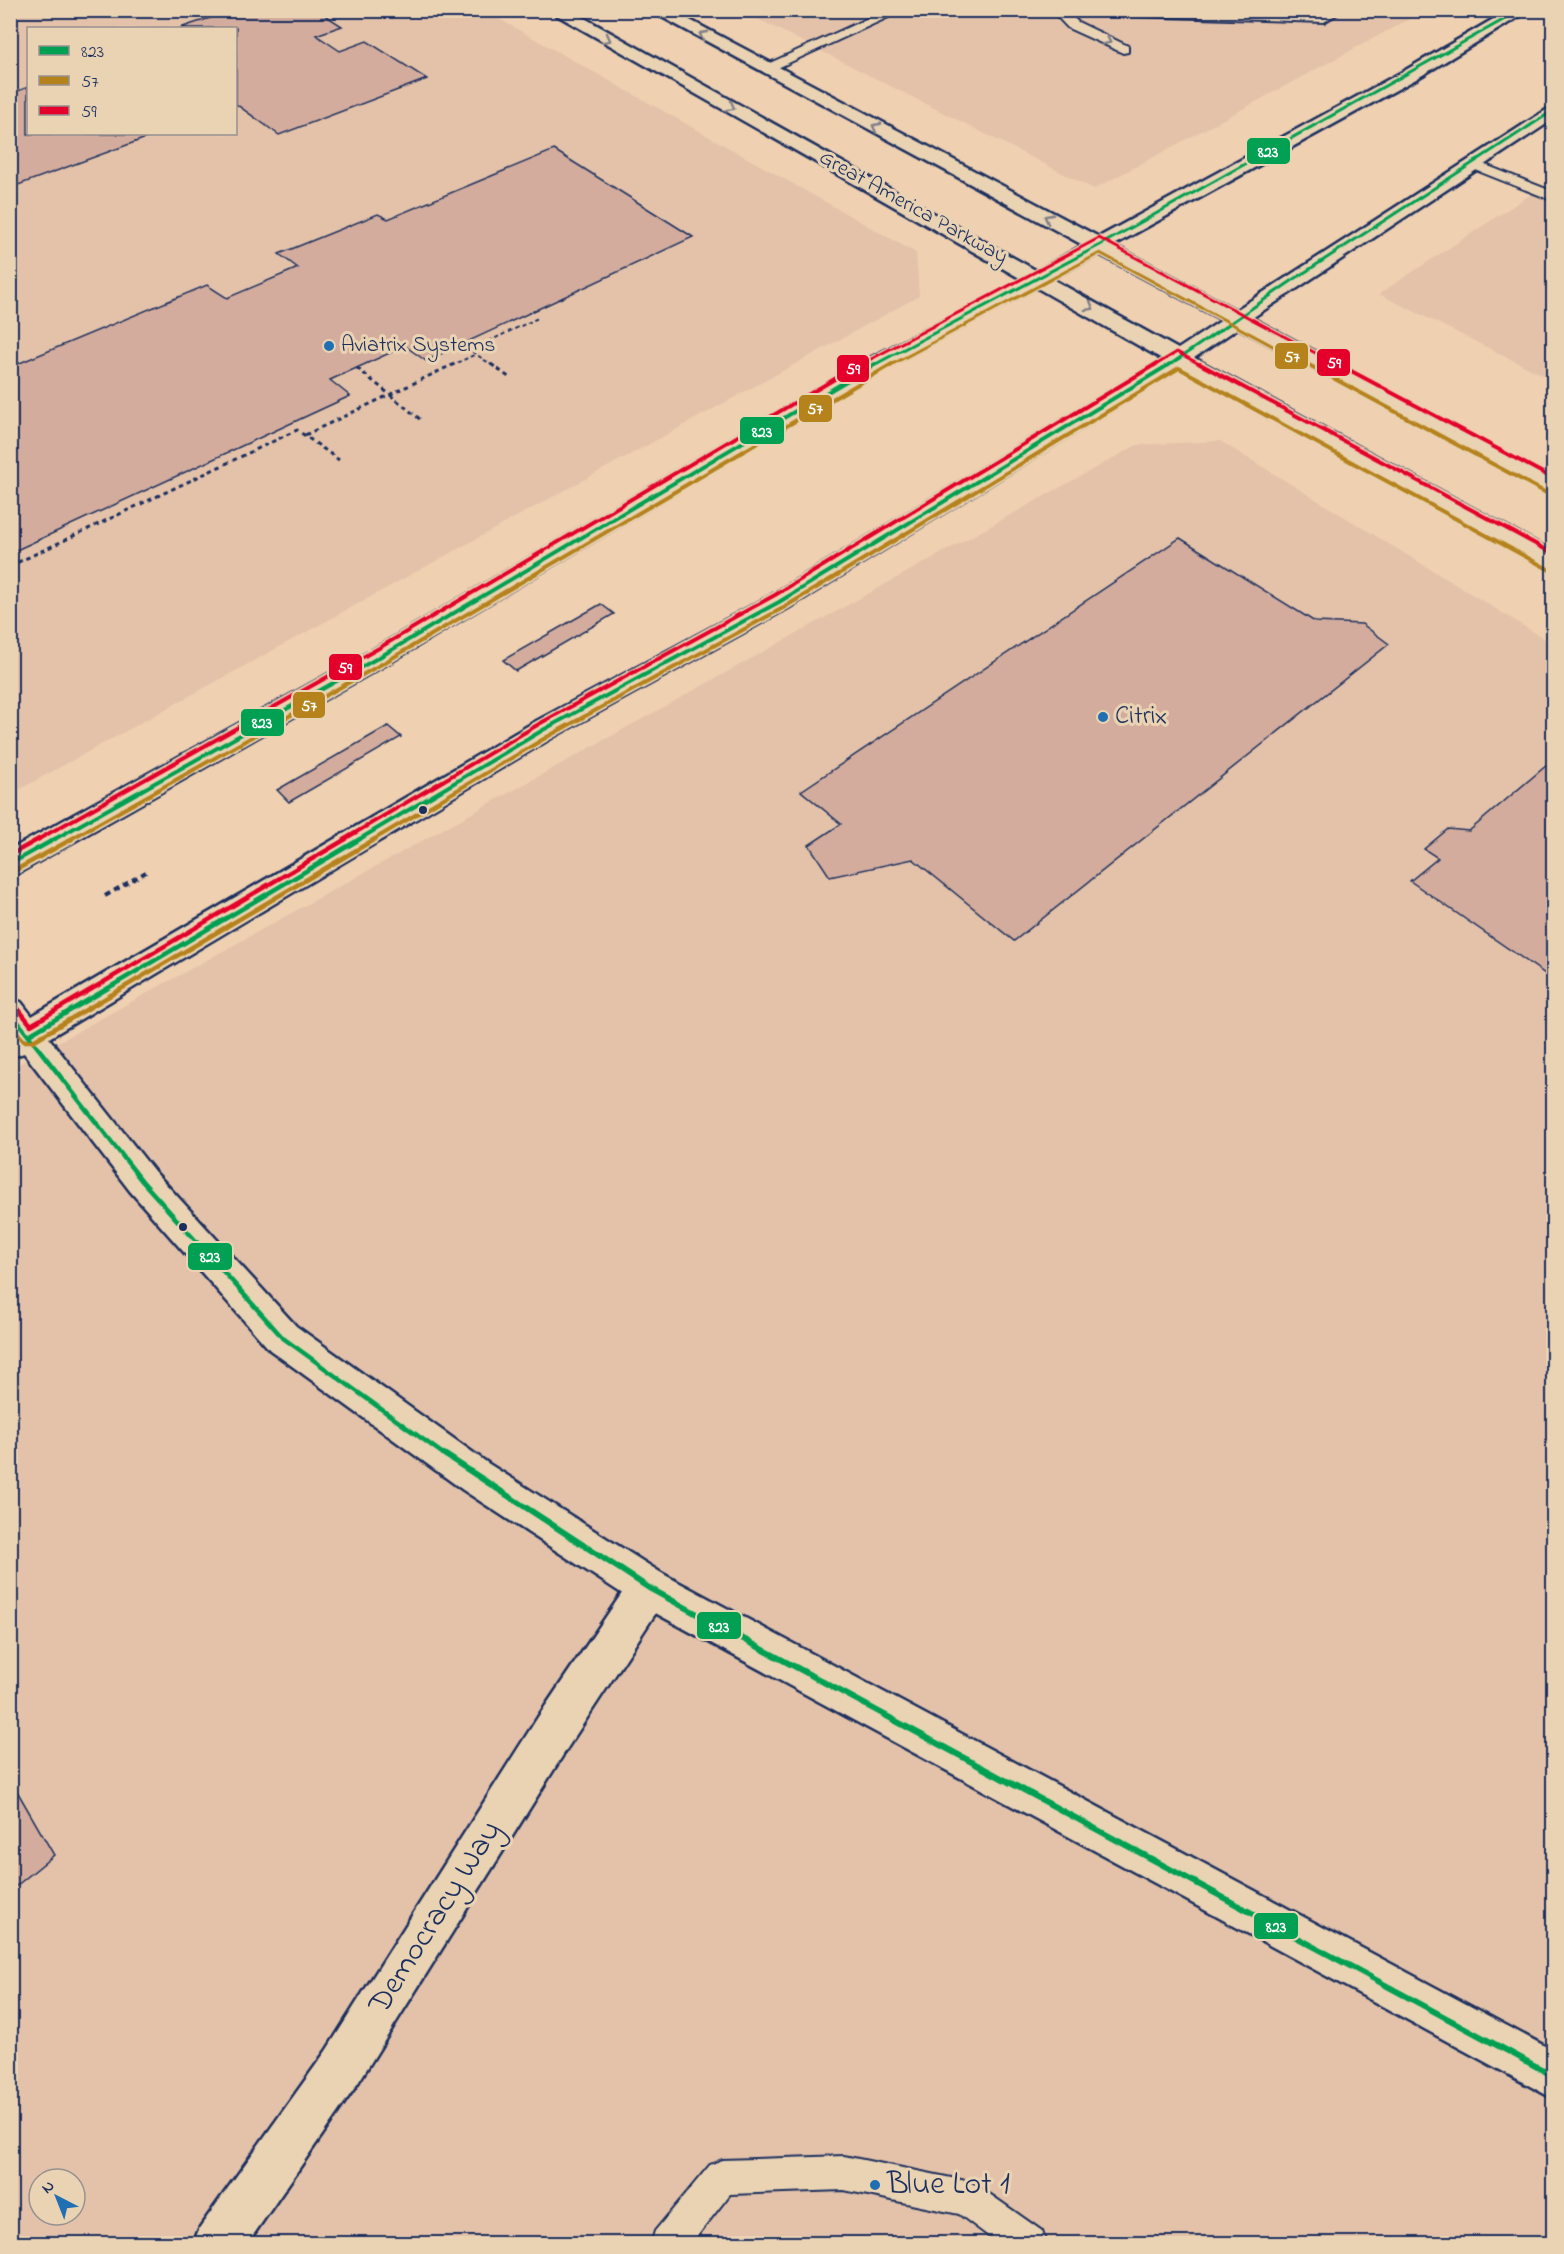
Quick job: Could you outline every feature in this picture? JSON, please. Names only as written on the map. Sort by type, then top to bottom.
[{"type":"main road","name":"Great America Parkway","points":[[556,10],[1179,358],[1554,562]]},
{"type":"main road","points":[[657,10],[1554,488]]},
{"type":"main road","points":[[10,864],[383,655],[850,379],[1100,246],[1522,10]]},
{"type":"main road","points":[[1554,110],[1179,358],[778,602],[543,730],[17,1030],[142,1181],[283,1338],[476,1477],[649,1588],[1554,2076]]},
{"type":"main road","name":"Democracy Way","points":[[217,2244],[342,2067],[553,1732],[649,1588]]},
{"type":"lane","points":[[766,68],[898,10]]},
{"type":"lane","points":[[1059,10],[1324,18],[1338,10]]},
{"type":"lane","points":[[1059,10],[1073,25],[1123,49]]},
{"type":"lane","points":[[1078,11],[1089,20],[1138,42]]},
{"type":"lane","points":[[1473,164],[1554,197]]},
{"type":"lane","points":[[669,2244],[722,2177],[844,2173],[966,2198],[1029,2244]]},
{"type":"path","points":[[510,378],[470,350],[538,318]]},
{"type":"path","points":[[304,435],[476,354]]},
{"type":"path","points":[[357,368],[421,420]]},
{"type":"path","points":[[10,566],[297,430],[339,460]]},
{"type":"path","points":[[105,896],[146,872]]},
{"type":"shaded area","points":[[11,11],[485,11],[916,253],[919,296],[11,794]]},
{"type":"shaded area","points":[[742,11],[1424,11],[1094,189]]},
{"type":"shaded area","points":[[1553,180],[1553,380],[1379,294]]},
{"type":"shaded area","points":[[1220,441],[1553,644],[1553,2243],[11,2243],[10,1069],[1137,445]]},
{"type":"building","points":[[234,10],[317,10],[342,26],[316,35],[340,51],[367,41],[427,79],[279,135],[237,105],[237,27],[183,27]]},
{"type":"building","points":[[27,87],[27,135],[154,135],[10,188],[10,94]]},
{"type":"building","points":[[554,150],[693,237],[426,361],[405,346],[330,380],[350,396],[10,553],[10,367],[207,285],[227,298],[298,268],[279,254],[378,214],[388,219]]},
{"type":"building","name":"Citrix","points":[[1180,538],[1315,622],[1362,624],[1389,644],[1014,941],[913,859],[830,877],[809,845],[841,824],[801,791]]},
{"type":"building","points":[[601,604],[614,614],[516,671],[503,660]]},
{"type":"building","points":[[388,726],[401,737],[289,802],[277,790]]},
{"type":"building","points":[[1554,759],[1554,980],[1410,881],[1438,858],[1424,849],[1448,829],[1469,831]]},
{"type":"building","points":[[10,1779],[54,1855],[10,1891]]},
{"type":"transit line","name":"823","points":[[10,864],[383,655],[870,367],[1100,245],[1521,10]]},
{"type":"transit line","name":"823","points":[[29,1035],[543,730],[779,602],[1179,359],[1293,280],[1554,110]]},
{"type":"transit line","name":"59","points":[[10,855],[379,648],[866,361],[1099,238],[1554,479]]},
{"type":"transit line","name":"57","points":[[14,871],[387,661],[874,374],[1100,253],[1550,495]]},
{"type":"transit line","name":"59","points":[[16,1006],[31,1025],[539,724],[775,595],[1177,352],[1554,554]]},
{"type":"transit line","name":"57","points":[[10,1024],[24,1041],[33,1041],[547,737],[783,608],[1179,368],[1550,570]]},
{"type":"transit line","name":"823","points":[[10,1012],[142,1181],[283,1338],[476,1477],[649,1588],[1554,2076]]},
{"type":"place","name":"Aviatrix Systems","points":[[329,346]]},
{"type":"place","name":"Citrix","points":[[1103,717]]},
{"type":"place","name":"Blue Lot 1","points":[[875,2185]]}]
